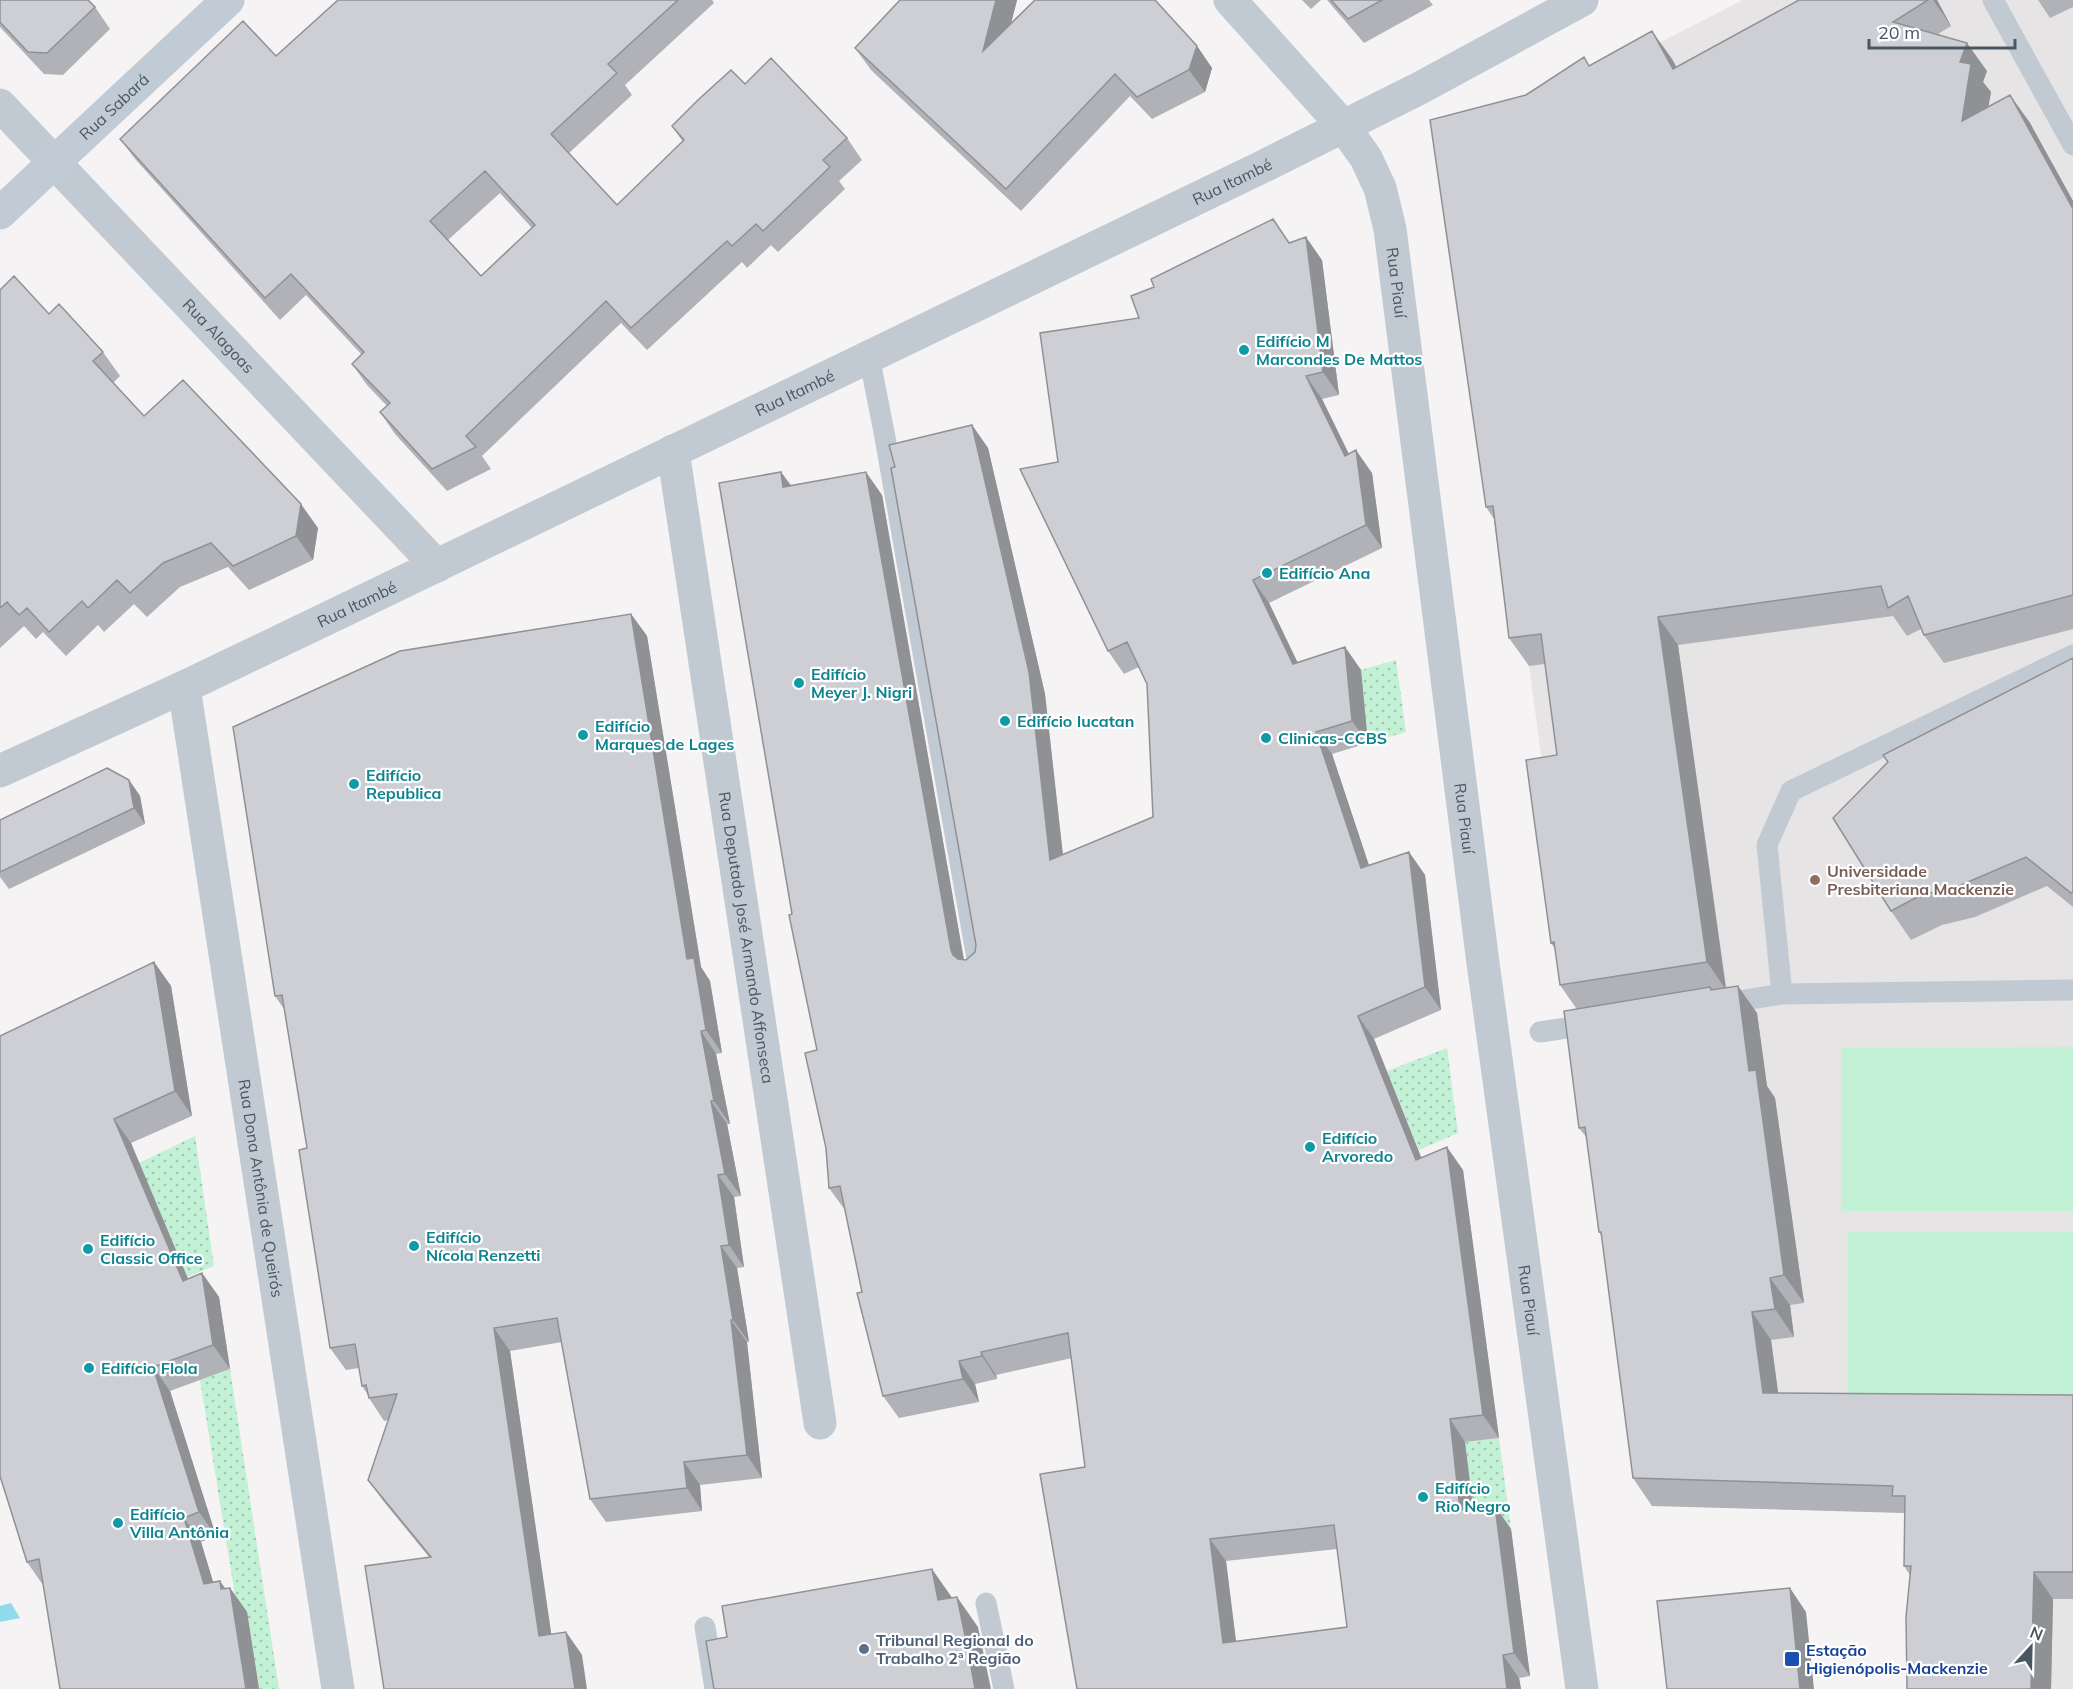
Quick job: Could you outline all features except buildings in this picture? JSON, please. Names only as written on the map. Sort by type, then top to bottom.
[{"type":"street","name":"Rua Sabará","points":[[0,213],[228,0]]},
{"type":"street","name":"Rua Piauí","points":[[1230,0],[1344,127],[1366,158],[1380,188],[1390,229],[1483,963],[1582,1689]]},
{"type":"street","name":"Rua Itambé","points":[[0,771],[184,687],[1344,127],[1582,0]]},
{"type":"street","name":"Rua Alagoas","points":[[0,105],[436,566]]},
{"type":"street","name":"Rua Deputado José Armando Affonseca","points":[[674,451],[820,1424]]},
{"type":"street","name":"Rua Dona Antônia de Queirós","points":[[184,687],[338,1689]]},
{"type":"lane","points":[[1992,0],[2073,145]]},
{"type":"lane","points":[[869,356],[980,970]]},
{"type":"lane","points":[[1782,994],[1767,845],[1791,791],[2073,655]]},
{"type":"lane","points":[[1702,1006],[1782,994],[2073,990]]},
{"type":"lane","points":[[1540,1032],[1609,1021]]},
{"type":"lane","points":[[986,1603],[1004,1689]]},
{"type":"lane","points":[[705,1627],[715,1689]]},
{"type":"shaded area","name":"Universidade Presbiteriana Mackenzie","points":[[1743,0],[2073,0],[2073,1689],[1924,1689],[1912,1513],[1651,1505],[1583,1038],[1570,971],[1523,621],[1653,46]]},
{"type":"green space","points":[[1396,660],[1406,732],[1368,743],[1361,670]]},
{"type":"green space","points":[[2073,1047],[2073,1211],[1841,1211],[1841,1048]]},
{"type":"green space","points":[[1447,1048],[1458,1133],[1419,1150],[1387,1071]]},
{"type":"green space","points":[[195,1136],[214,1266],[187,1277],[139,1163]]},
{"type":"green space","points":[[1848,1232],[2073,1232],[2073,1395],[1848,1395]]},
{"type":"green space","points":[[230,1369],[279,1689],[259,1689],[247,1612],[238,1614],[200,1380]]},
{"type":"green space","points":[[1499,1438],[1511,1529],[1476,1532],[1465,1442]]},
{"type":"water","points":[[11,1603],[20,1618],[0,1622],[0,1606]]},
{"type":"place","name":"Edifício M Marcondes De Mattos","points":[[1244,350]]},
{"type":"place","name":"Edifício Ana","points":[[1267,573]]},
{"type":"place","name":"Edifício Meyer J. Nigri","points":[[799,683]]},
{"type":"place","name":"Edifício Iucatan","points":[[1005,721]]},
{"type":"place","name":"Edifício Marques de Lages","points":[[583,735]]},
{"type":"place","name":"Clinicas-CCBS","points":[[1266,738]]},
{"type":"place","name":"Edifício Republica","points":[[354,784]]},
{"type":"place","name":"Universidade Presbiteriana Mackenzie","points":[[1815,880]]},
{"type":"place","name":"Edifício Arvoredo","points":[[1310,1147]]},
{"type":"place","name":"Edifício Nícola Renzetti","points":[[414,1246]]},
{"type":"place","name":"Edifício Classic Office","points":[[88,1249]]},
{"type":"place","name":"Edifício Flola","points":[[89,1368]]},
{"type":"place","name":"Edifício Rio Negro","points":[[1423,1497]]},
{"type":"place","name":"Edifício Villa Antônia","points":[[118,1523]]},
{"type":"place","name":"Tribunal Regional do Trabalho 2ª Região","points":[[864,1649]]},
{"type":"place","name":"Estação Higienópolis-Mackenzie","points":[[1792,1659]]}]
